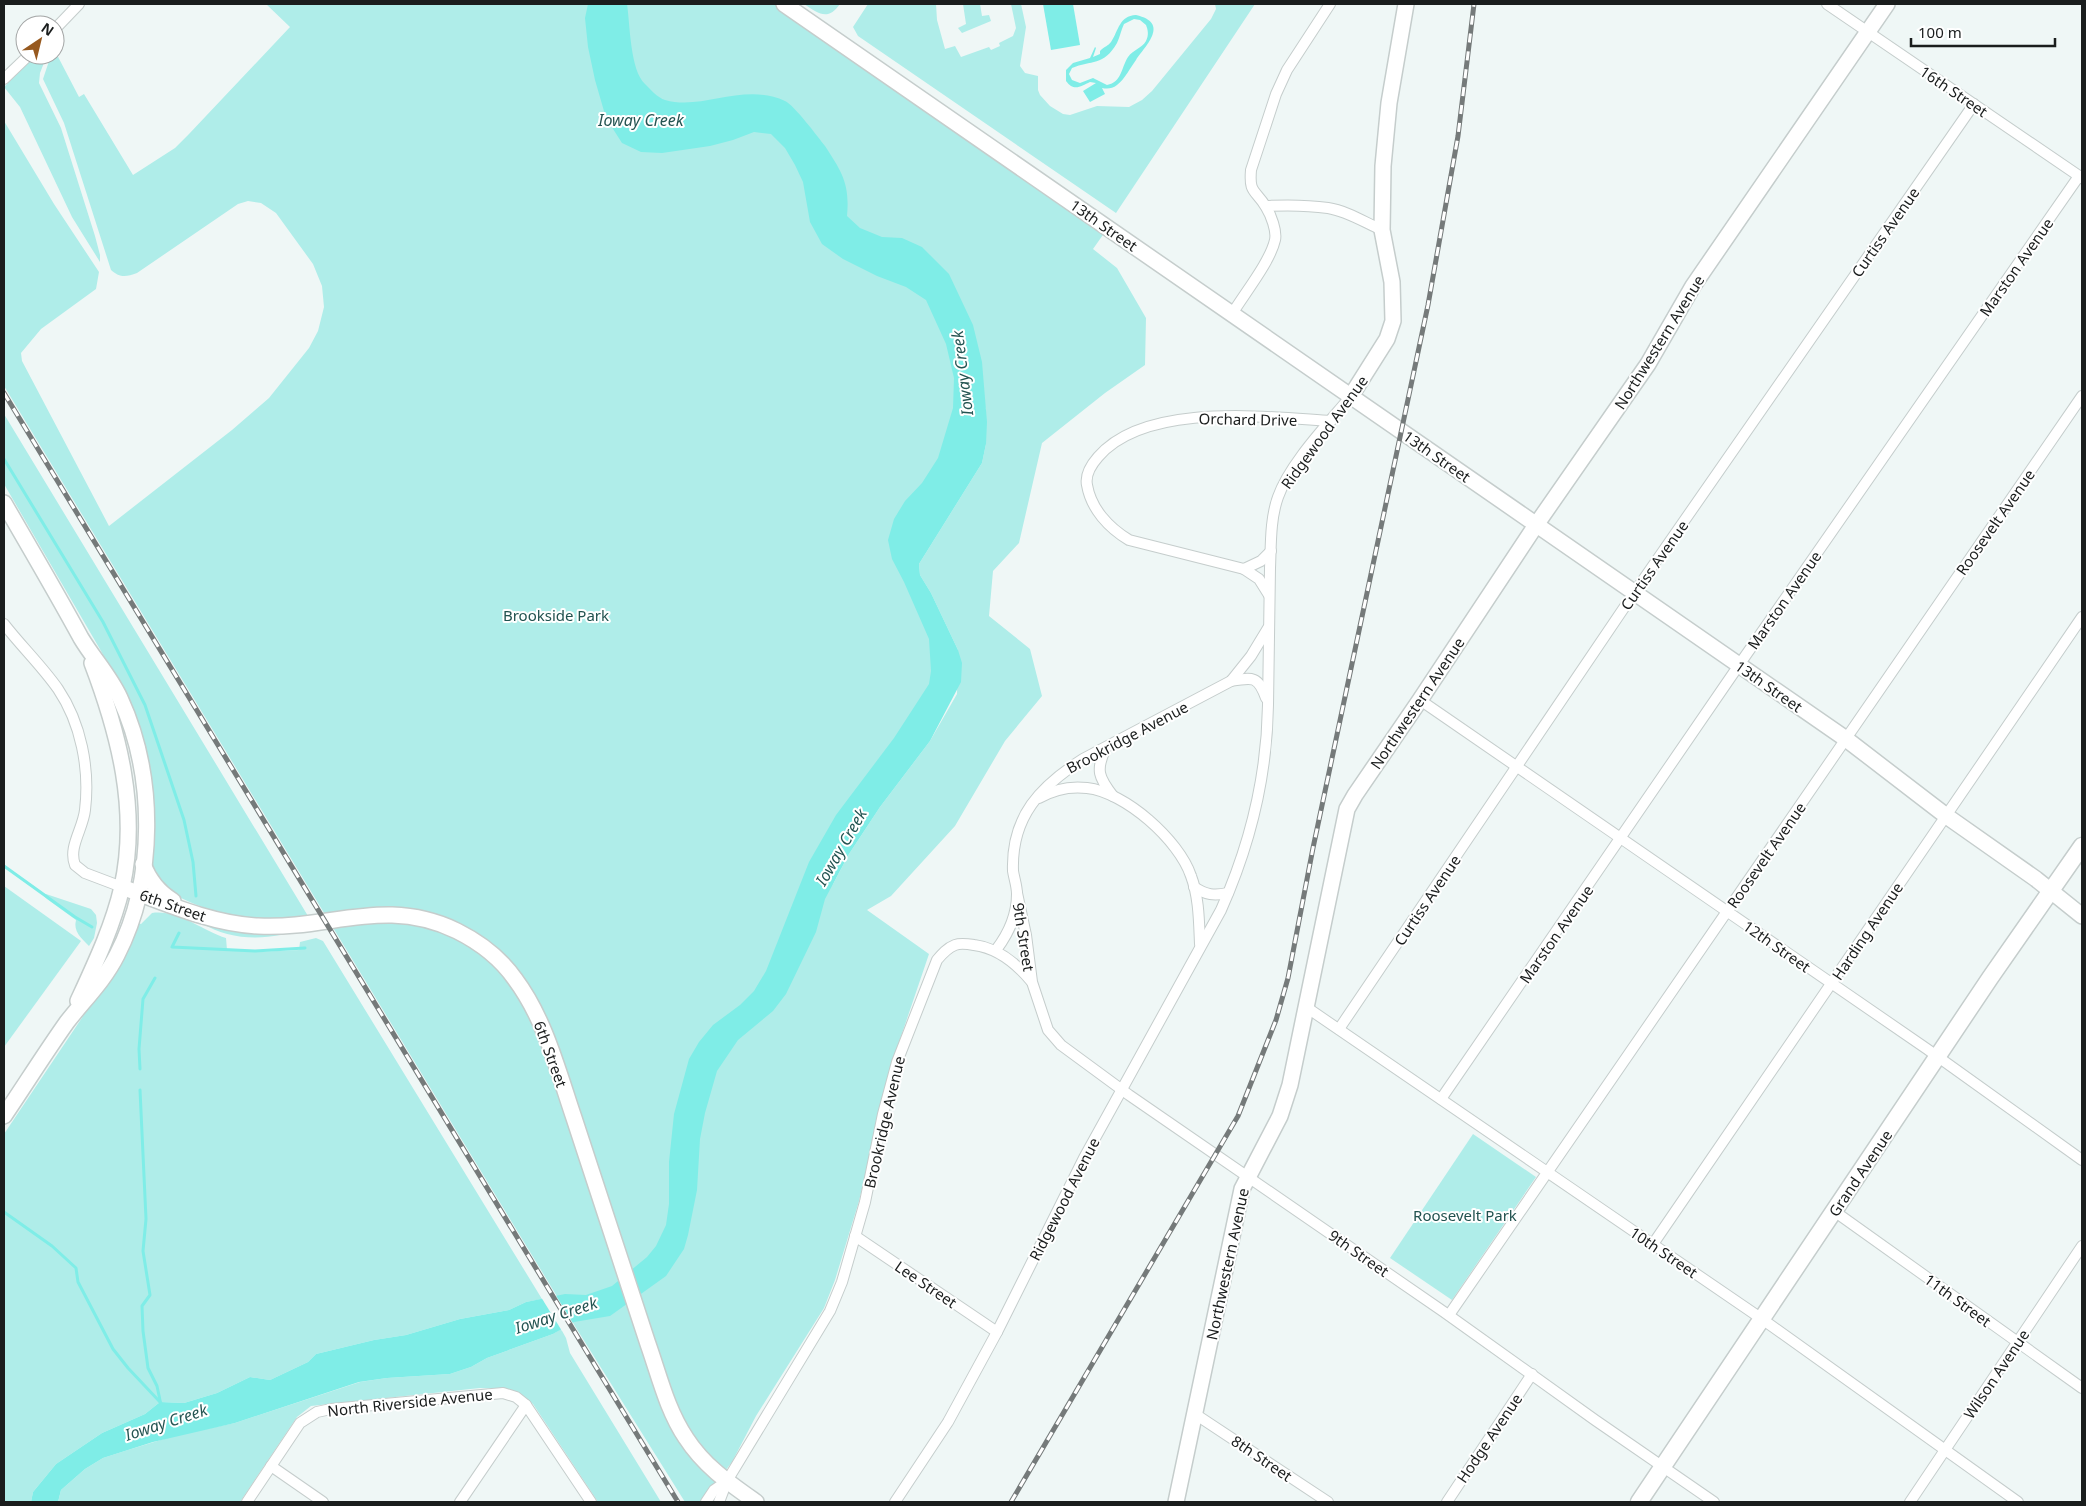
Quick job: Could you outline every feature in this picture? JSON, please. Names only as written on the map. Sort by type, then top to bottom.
[{"type":"main road","name":"13th Street","points":[[784,4],[1846,739],[2082,916]]},
{"type":"main road","name":"Ridgewood Avenue","points":[[1351,396],[1388,339],[1393,321],[1392,282],[1382,230],[1383,166],[1388,103],[1406,4]]},
{"type":"main road","name":"Northwestern Avenue","points":[[1176,1502],[1242,1189],[1280,1116],[1290,1085],[1347,809],[1536,524],[1648,364],[1693,286],[1887,4]]},
{"type":"main road","points":[[4,503],[9,524],[120,697],[134,737],[144,793],[145,830],[139,893],[123,942],[91,994],[68,1022],[4,1116]]},
{"type":"main road","points":[[68,1022],[102,947],[122,887],[129,831],[125,784],[113,723],[83,641]]},
{"type":"main road","name":"Grand Avenue","points":[[1640,1502],[1937,1057],[2082,846]]},
{"type":"main road","points":[[143,864],[156,888],[185,909]]},
{"type":"main road","name":"6th Street","points":[[122,887],[213,918],[256,926],[301,925],[382,914],[400,915],[437,924],[456,931],[476,942],[509,970],[531,1002],[555,1062],[640,1321],[675,1420],[695,1452],[727,1481],[756,1502]]},
{"type":"street","points":[[65,19],[79,4]]},
{"type":"street","points":[[1232,314],[1267,258],[1276,239],[1272,218],[1266,206],[1254,193],[1250,182],[1251,170],[1276,94],[1287,70],[1330,4]]},
{"type":"street","name":"16th Street","points":[[1827,4],[2081,177]]},
{"type":"street","points":[[4,79],[19,65]]},
{"type":"street","name":"Curtiss Avenue","points":[[1339,1029],[1634,593],[1974,104]]},
{"type":"street","name":"Marston Avenue","points":[[1441,1099],[1739,665],[2081,177]]},
{"type":"street","points":[[1266,206],[1298,205],[1329,208],[1348,214],[1382,230]]},
{"type":"street","name":"Ridgewood Avenue","points":[[895,1502],[948,1422],[997,1332],[1084,1158],[1228,893],[1247,841],[1257,804],[1264,765],[1268,706],[1268,627],[1271,551],[1277,498],[1283,485],[1301,458],[1351,396]]},
{"type":"street","name":"Roosevelt Avenue","points":[[1449,1315],[2082,396]]},
{"type":"street","name":"Orchard Drive","points":[[1269,596],[1259,579],[1244,570],[1141,545],[1113,531],[1092,502],[1086,480],[1095,461],[1112,444],[1126,436],[1171,421],[1198,416],[1239,416],[1331,421]]},
{"type":"street","points":[[1244,570],[1261,561],[1271,551]]},
{"type":"street","name":"Harding Avenue","points":[[1653,1244],[2082,617]]},
{"type":"street","points":[[4,624],[58,689],[79,733],[85,764],[86,810],[82,828],[73,851],[75,865],[85,873],[122,887]]},
{"type":"street","name":"Brookridge Avenue","points":[[1231,681],[1251,656],[1268,627]]},
{"type":"street","name":"Brookridge Avenue","points":[[719,1502],[723,1496],[727,1481],[830,1311],[842,1282],[866,1202],[897,1062],[937,960],[956,944],[983,946],[996,950],[1008,934],[1014,918],[1017,893],[1013,871],[1015,845],[1022,822],[1041,790],[1061,773],[1231,681],[1249,677],[1255,680],[1261,685],[1268,706]]},
{"type":"street","name":"12th Street","points":[[1420,700],[1832,983],[2082,1160]]},
{"type":"street","points":[[1106,748],[1100,759],[1099,770],[1102,782],[1114,797]]},
{"type":"street","points":[[1034,801],[1048,793],[1066,788],[1087,788],[1114,797],[1137,811],[1160,831],[1177,851],[1191,876],[1198,910],[1200,945]]},
{"type":"street","points":[[1194,888],[1205,894],[1228,893]]},
{"type":"street","name":"9th Street","points":[[1017,893],[1026,935],[1032,982],[1048,1030],[1062,1045],[1121,1090],[1449,1315],[1595,1420],[1714,1502]]},
{"type":"street","name":"9th Street","points":[[996,950],[1022,970],[1032,982]]},
{"type":"street","name":"10th Street","points":[[1306,1007],[1762,1319],[2018,1502]]},
{"type":"street","name":"11th Street","points":[[1834,1211],[2082,1388]]},
{"type":"street","name":"Lee Street","points":[[856,1236],[997,1332]]},
{"type":"street","name":"Wilson Avenue","points":[[1910,1502],[2082,1246]]},
{"type":"street","name":"Hodge Avenue","points":[[1446,1502],[1532,1374]]},
{"type":"street","name":"North Riverside Avenue","points":[[247,1502],[300,1423],[308,1416],[317,1412],[331,1409],[503,1393],[516,1397],[526,1405]]},
{"type":"street","points":[[460,1502],[526,1405],[591,1502]]},
{"type":"street","name":"8th Street","points":[[1195,1414],[1328,1502]]},
{"type":"street","points":[[271,1466],[323,1502]]},
{"type":"street","points":[[706,1502],[714,1490],[727,1481]]},
{"type":"green space","name":"Brookside Park","points":[[266,4],[776,4],[841,46],[1105,232],[1093,249],[1117,268],[1146,318],[1145,365],[1105,393],[1042,443],[1019,543],[993,571],[989,616],[1030,649],[1042,696],[1005,741],[955,826],[891,896],[867,910],[929,954],[893,1060],[859,1201],[835,1280],[824,1308],[756,1416],[732,1462],[701,1502],[685,1502],[578,1331],[4,386],[4,121],[54,204],[99,272],[96,289],[41,329],[21,353],[22,361],[109,526],[232,430],[269,398],[309,348],[318,331],[324,307],[322,286],[313,264],[276,213],[261,203],[248,201],[238,204],[137,273],[123,276],[111,270],[64,123],[43,79],[48,65],[62,65],[79,97],[84,94],[133,175],[175,148],[290,27]],"holes":[[[986,407],[986,444],[982,463],[919,564],[920,575],[931,593],[958,650],[957,694],[930,741],[880,807],[849,854],[832,886],[872,794],[951,669],[904,551]]]},
{"type":"green space","points":[[804,4],[840,4],[831,13],[823,14],[814,11]]},
{"type":"green space","points":[[868,4],[936,4],[937,20],[945,49],[955,46],[961,57],[989,47],[991,50],[1000,46],[999,43],[1013,36],[1016,28],[1011,4],[1021,4],[1026,27],[1020,66],[1025,73],[1038,76],[1040,95],[1050,106],[1063,114],[1070,115],[1097,106],[1129,107],[1142,100],[1152,91],[1211,19],[1216,9],[1215,4],[1255,4],[1116,213],[858,36],[853,27]]},
{"type":"green space","points":[[963,4],[980,4],[982,16],[989,15],[991,21],[962,33],[958,28],[966,24]]},
{"type":"green space","points":[[26,65],[43,65],[39,83],[61,128],[95,236],[100,262],[72,217],[20,107],[4,87]]},
{"type":"green space","points":[[4,414],[308,916],[254,919],[230,915],[189,902],[157,882],[161,880],[157,873],[153,874],[151,865],[128,702],[101,651],[4,484]]},
{"type":"green space","points":[[4,886],[81,941],[4,1047]]},
{"type":"green space","points":[[46,894],[91,909],[96,915],[97,923],[94,938],[89,946],[77,931],[76,920],[47,899],[44,896]]},
{"type":"green space","points":[[152,913],[171,914],[180,917],[226,938],[227,950],[256,952],[299,950],[300,942],[316,938],[323,941],[542,1299],[526,1302],[509,1310],[460,1319],[406,1335],[374,1340],[316,1354],[308,1362],[270,1380],[250,1377],[217,1393],[184,1403],[160,1402],[145,1414],[102,1433],[56,1464],[33,1492],[31,1502],[4,1502],[4,1134],[110,976],[136,922],[141,924]]},
{"type":"green space","points":[[202,923],[280,933],[280,935],[250,937],[230,935]]},
{"type":"green space","name":"Roosevelt Park","points":[[1473,1134],[1536,1177],[1452,1300],[1390,1258]]},
{"type":"green space","points":[[561,1329],[566,1338],[570,1353],[661,1502],[598,1502],[533,1404],[516,1392],[480,1388],[311,1406],[297,1417],[240,1502],[58,1502],[61,1490],[85,1469],[103,1458],[177,1435],[235,1423],[360,1382],[387,1378],[450,1374],[471,1367],[487,1358],[553,1334]]},
{"type":"water","name":"Ioway Creek","points":[[588,4],[627,4],[636,68],[645,84],[662,99],[694,102],[754,94],[785,101],[806,122],[836,163],[846,187],[847,216],[860,228],[882,237],[902,238],[922,247],[949,274],[973,325],[982,362],[987,422],[986,444],[982,463],[919,564],[920,575],[931,593],[958,650],[962,663],[961,682],[930,741],[880,807],[849,854],[825,899],[816,932],[786,994],[773,1011],[738,1040],[717,1071],[700,1139],[697,1190],[688,1235],[684,1249],[666,1276],[610,1316],[574,1322],[553,1334],[487,1358],[471,1367],[450,1374],[387,1378],[359,1382],[235,1423],[153,1442],[103,1458],[85,1469],[61,1490],[58,1502],[31,1502],[33,1492],[56,1464],[102,1433],[145,1414],[160,1402],[184,1403],[217,1393],[250,1377],[270,1380],[308,1362],[316,1354],[374,1340],[406,1335],[460,1319],[509,1310],[526,1302],[565,1294],[586,1295],[612,1286],[647,1257],[656,1246],[666,1225],[669,1204],[669,1162],[674,1114],[689,1059],[699,1042],[713,1025],[740,1005],[754,991],[766,971],[809,862],[836,815],[894,738],[929,684],[931,671],[929,639],[892,559],[888,540],[894,519],[905,501],[922,483],[938,458],[953,408],[954,378],[946,344],[926,300],[906,287],[877,276],[843,259],[822,244],[810,222],[803,182],[785,148],[771,134],[754,132],[710,146],[662,153],[641,152],[622,143],[606,118],[595,80],[588,47],[585,18]]},
{"type":"water","points":[[1043,4],[1073,4],[1080,45],[1051,50]]},
{"type":"water","points":[[1136,15],[1152,23],[1154,29],[1152,35],[1120,83],[1108,89],[1102,88],[1105,94],[1090,102],[1083,91],[1096,83],[1090,82],[1078,87],[1072,86],[1066,81],[1066,70],[1073,63],[1090,58],[1095,47],[1093,57],[1100,54],[1100,51],[1111,42],[1120,24],[1130,16]],"holes":[[[1134,19],[1140,20],[1147,27],[1147,39],[1128,57],[1116,81],[1107,85],[1093,78],[1080,83],[1072,80],[1069,74],[1072,68],[1102,59],[1117,43],[1124,24]]]},
{"type":"pier","points":[[555,1294],[574,1325],[562,1331],[541,1297]]},
{"type":"waterway","points":[[4,459],[103,622],[145,705],[184,820],[193,862],[196,896]]},
{"type":"waterway","points":[[4,866],[92,927]]},
{"type":"waterway","points":[[179,933],[172,947],[255,951],[305,948]]},
{"type":"waterway","points":[[140,1069],[139,1049],[143,999],[155,978]]},
{"type":"waterway","points":[[140,1090],[146,1219],[143,1251],[150,1295],[142,1306],[143,1331],[148,1368],[157,1386],[161,1405]]},
{"type":"waterway","points":[[4,1212],[52,1246],[76,1268],[78,1282],[113,1349],[160,1402]]},
{"type":"railway","points":[[1011,1502],[1238,1116],[1276,1020],[1288,978],[1313,848],[1428,305],[1458,136],[1474,4]]},
{"type":"railway","points":[[4,393],[678,1502]]}]
